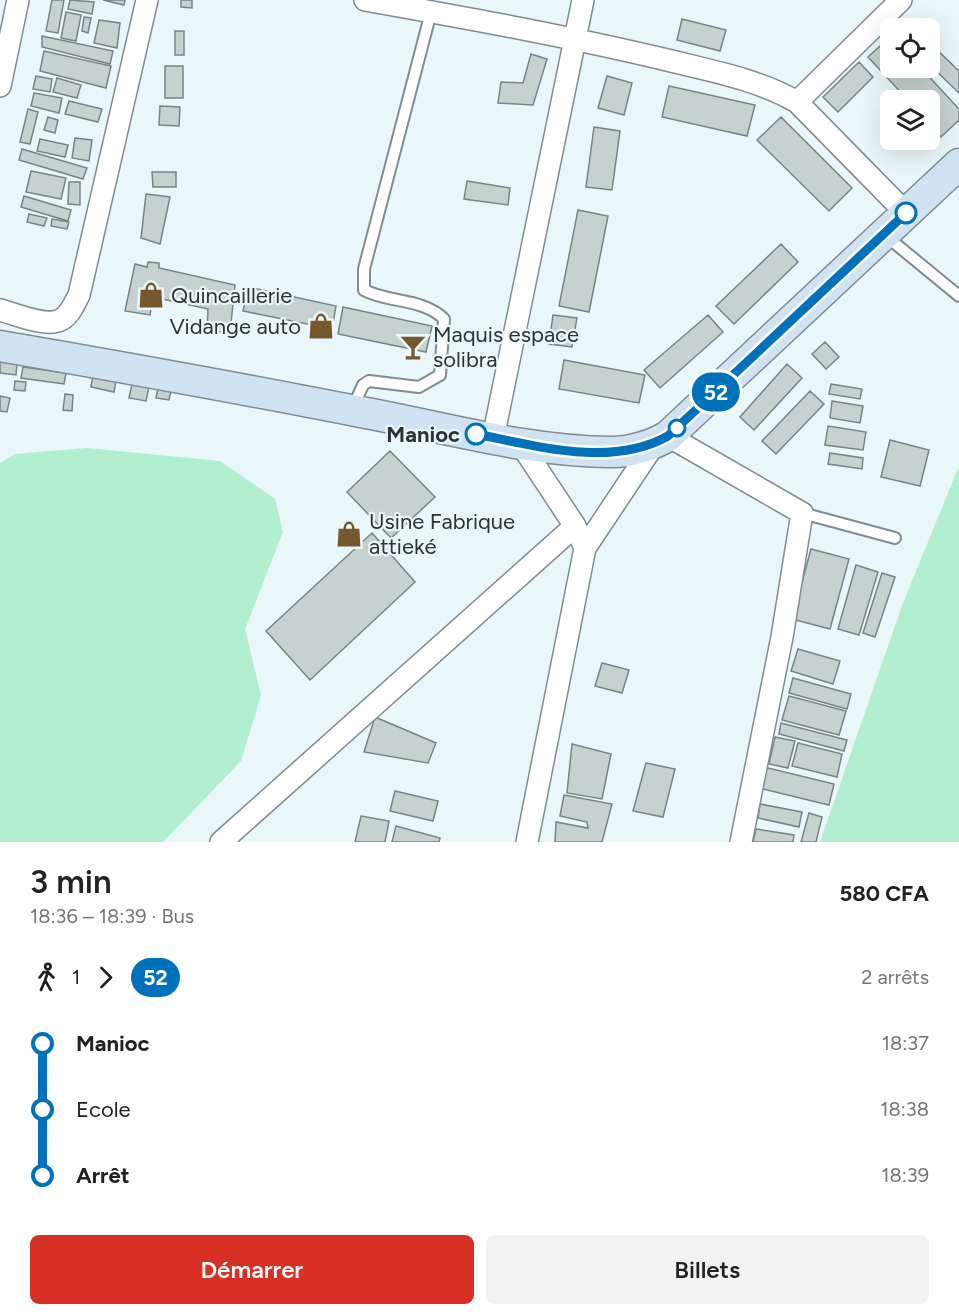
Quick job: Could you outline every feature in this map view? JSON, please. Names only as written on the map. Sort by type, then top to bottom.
[{"type":"street","points":[[0,86],[18,0]]},
{"type":"street","points":[[0,310],[58,321],[68,314],[79,295],[147,0]]},
{"type":"street","points":[[365,0],[576,38],[744,79],[776,90],[797,102],[906,213]]},
{"type":"street","points":[[583,0],[507,440],[576,526],[585,548]]},
{"type":"street","points":[[797,102],[902,0]]},
{"type":"street","points":[[526,842],[585,548],[662,440],[959,164]]},
{"type":"street","points":[[0,346],[507,440],[586,452],[616,452],[662,440],[802,513],[782,637],[741,842]]},
{"type":"street","points":[[221,842],[576,526]]},
{"type":"lane","points":[[352,410],[363,385],[369,381],[419,387],[440,375],[444,319],[437,312],[402,300],[376,297],[364,290],[364,268],[431,12]]},
{"type":"lane","points":[[883,234],[959,296]]},
{"type":"lane","points":[[802,513],[895,538]]},
{"type":"green space","points":[[87,448],[220,461],[275,499],[283,532],[245,629],[261,695],[241,761],[163,842],[0,842],[0,463],[15,454]]},
{"type":"green space","points":[[959,466],[959,842],[820,842],[903,603]]},
{"type":"building","points":[[52,0],[64,0],[58,33],[46,31]]},
{"type":"building","points":[[70,0],[94,2],[92,14],[68,9]]},
{"type":"building","points":[[103,0],[125,0],[124,5]]},
{"type":"building","points":[[181,0],[192,0],[192,8],[181,7]]},
{"type":"building","points":[[66,12],[81,15],[76,41],[61,38]]},
{"type":"building","points":[[84,17],[91,18],[88,33],[82,31]]},
{"type":"building","points":[[682,19],[726,30],[720,51],[677,40]]},
{"type":"building","points":[[99,20],[120,23],[117,48],[94,43]]},
{"type":"building","points":[[175,31],[184,31],[184,55],[175,55]]},
{"type":"building","points":[[42,36],[113,51],[110,64],[42,47]]},
{"type":"building","points":[[880,46],[880,70],[868,57]]},
{"type":"building","points":[[44,51],[111,66],[106,88],[40,71]]},
{"type":"building","points":[[940,53],[959,71],[959,93],[940,75]]},
{"type":"building","points":[[531,54],[547,59],[533,105],[498,103],[501,82],[523,83]]},
{"type":"building","points":[[859,62],[873,77],[838,112],[823,97]]},
{"type":"building","points":[[165,66],[183,66],[183,98],[165,98]]},
{"type":"building","points":[[36,76],[52,79],[50,92],[33,89]]},
{"type":"building","points":[[607,76],[632,83],[624,115],[598,108]]},
{"type":"building","points":[[57,78],[81,85],[77,98],[53,92]]},
{"type":"building","points":[[888,78],[930,78],[959,109],[959,120],[941,137],[940,90],[899,90]]},
{"type":"building","points":[[669,86],[755,105],[747,136],[662,117]]},
{"type":"building","points":[[34,93],[62,98],[59,113],[31,106]]},
{"type":"building","points":[[69,101],[102,109],[98,122],[65,114]]},
{"type":"building","points":[[160,106],[180,107],[179,126],[159,125]]},
{"type":"building","points":[[28,109],[38,112],[30,144],[20,142]]},
{"type":"building","points":[[48,117],[58,120],[55,133],[44,130]]},
{"type":"building","points":[[781,117],[852,188],[829,211],[757,140]]},
{"type":"building","points":[[594,127],[620,131],[612,190],[586,187]]},
{"type":"building","points":[[75,138],[92,140],[89,161],[72,158]]},
{"type":"building","points":[[40,139],[68,145],[65,157],[37,151]]},
{"type":"building","points":[[22,149],[87,168],[83,179],[19,160]]},
{"type":"building","points":[[31,171],[66,178],[61,199],[26,192]]},
{"type":"building","points":[[152,172],[176,172],[176,187],[153,187]]},
{"type":"building","points":[[467,181],[510,188],[508,205],[464,199]]},
{"type":"building","points":[[69,182],[80,182],[80,205],[68,204]]},
{"type":"building","points":[[146,194],[170,197],[160,244],[141,238]]},
{"type":"building","points":[[24,196],[71,210],[68,221],[21,207]]},
{"type":"building","points":[[578,210],[608,216],[589,312],[559,306]]},
{"type":"building","points":[[29,214],[47,218],[44,226],[27,222]]},
{"type":"building","points":[[52,219],[69,222],[67,229],[51,226]]},
{"type":"building","points":[[781,244],[798,262],[734,324],[716,306]]},
{"type":"building","points":[[148,262],[159,263],[159,268],[235,285],[230,333],[207,330],[208,309],[153,297],[150,315],[125,311],[135,264],[147,267]]},
{"type":"building","points":[[248,287],[336,306],[332,329],[243,311]]},
{"type":"building","points":[[343,307],[432,326],[426,352],[338,334]]},
{"type":"building","points":[[553,315],[577,318],[572,347],[549,344]]},
{"type":"building","points":[[708,315],[723,332],[660,388],[644,370]]},
{"type":"building","points":[[825,342],[839,357],[826,369],[812,354]]},
{"type":"building","points":[[564,360],[645,375],[639,403],[559,389]]},
{"type":"building","points":[[0,361],[17,363],[16,375],[0,373]]},
{"type":"building","points":[[787,364],[802,378],[754,430],[740,417]]},
{"type":"building","points":[[23,367],[66,373],[64,384],[21,378]]},
{"type":"building","points":[[93,375],[116,380],[114,392],[91,387]]},
{"type":"building","points":[[15,381],[26,382],[25,391],[14,390]]},
{"type":"building","points":[[132,384],[149,387],[146,401],[129,398]]},
{"type":"building","points":[[831,384],[862,389],[860,399],[829,394]]},
{"type":"building","points":[[158,388],[171,391],[169,400],[156,398]]},
{"type":"building","points":[[810,391],[824,404],[776,454],[762,441]]},
{"type":"building","points":[[65,394],[73,395],[72,411],[63,410]]},
{"type":"building","points":[[0,396],[10,398],[7,412],[0,411]]},
{"type":"building","points":[[832,401],[863,406],[860,423],[830,418]]},
{"type":"building","points":[[828,426],[866,432],[863,450],[825,445]]},
{"type":"building","points":[[890,440],[929,450],[920,486],[881,477]]},
{"type":"building","points":[[390,451],[435,497],[391,538],[347,492]]},
{"type":"building","points":[[830,453],[863,458],[862,469],[828,464]]},
{"type":"building","points":[[372,533],[415,582],[310,680],[266,631]]},
{"type":"building","points":[[811,549],[849,559],[830,629],[792,619]]},
{"type":"building","points":[[856,565],[878,572],[859,635],[838,629]]},
{"type":"building","points":[[882,573],[895,577],[875,637],[863,633]]},
{"type":"building","points":[[798,649],[840,661],[833,684],[791,671]]},
{"type":"building","points":[[602,663],[629,670],[622,693],[595,686]]},
{"type":"building","points":[[793,678],[851,694],[847,709],[789,693]]},
{"type":"building","points":[[789,696],[846,711],[839,735],[782,720]]},
{"type":"building","points":[[375,717],[436,743],[428,763],[364,752]]},
{"type":"building","points":[[781,723],[847,740],[844,751],[779,734]]},
{"type":"building","points":[[775,737],[795,741],[788,768],[769,764]]},
{"type":"building","points":[[798,743],[842,754],[837,777],[792,766]]},
{"type":"building","points":[[572,744],[611,754],[602,799],[567,793]]},
{"type":"building","points":[[646,763],[675,769],[663,817],[633,811]]},
{"type":"building","points":[[764,767],[834,784],[829,805],[759,788]]},
{"type":"building","points":[[395,791],[438,801],[433,821],[390,811]]},
{"type":"building","points":[[564,795],[612,804],[602,842],[555,842],[556,822],[588,828],[587,822],[560,816]]},
{"type":"building","points":[[760,804],[802,812],[799,827],[758,818]]},
{"type":"building","points":[[809,813],[822,817],[816,842],[801,842]]},
{"type":"building","points":[[361,816],[389,821],[385,842],[355,842]]},
{"type":"building","points":[[396,826],[440,838],[439,842],[392,842]]},
{"type":"building","points":[[756,829],[794,835],[793,842],[753,842]]},
{"type":"bus line","name":"52","points":[[476,434],[586,452],[616,452],[656,443],[668,436],[906,213]]},
{"type":"place","name":"Quincaillerie","points":[[151,295]]},
{"type":"place","name":"Vidange auto","points":[[321,326]]},
{"type":"place","name":"Maquis espace solibra","points":[[413,347]]},
{"type":"place","name":"Manioc","points":[[476,434]]},
{"type":"place","name":"Usine Fabrique attieké","points":[[349,534]]}]
